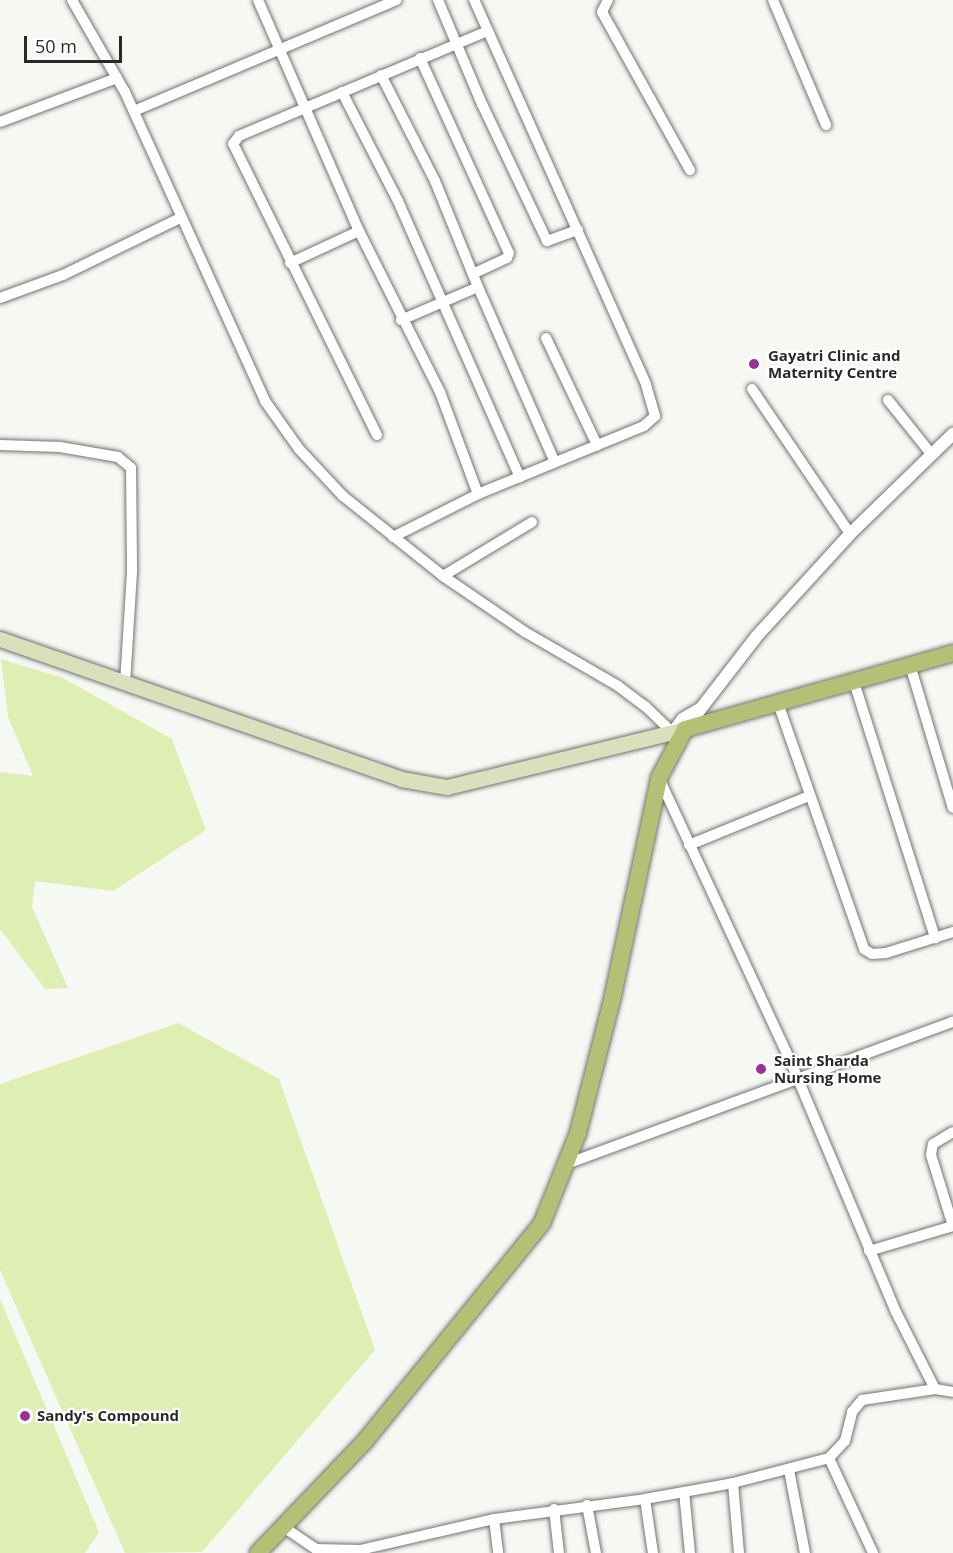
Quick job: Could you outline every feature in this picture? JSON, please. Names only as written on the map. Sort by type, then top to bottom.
[{"type":"main road","points":[[0,639],[401,779],[447,787],[678,730],[953,653]]},
{"type":"main road","points":[[258,1553],[365,1441],[542,1223],[569,1163],[612,1000],[659,778],[678,730]]},
{"type":"street","points":[[72,0],[135,111],[278,424],[343,496],[443,576],[525,632],[618,686],[678,730],[702,706],[756,638],[850,534],[953,434]]},
{"type":"street","points":[[258,0],[303,111],[401,320],[440,392],[478,494]]},
{"type":"street","points":[[135,111],[397,0]]},
{"type":"street","points":[[438,0],[482,104],[547,242],[578,230]]},
{"type":"street","points":[[393,537],[478,494],[651,422],[656,408],[474,0]]},
{"type":"street","points":[[608,0],[602,12],[690,171]]},
{"type":"street","points":[[773,0],[826,125]]},
{"type":"street","points":[[377,435],[233,144],[239,136],[303,111],[420,58],[488,31]]},
{"type":"street","points":[[420,58],[509,253],[507,258],[472,274]]},
{"type":"street","points":[[381,75],[435,181],[472,274],[555,462]]},
{"type":"street","points":[[0,122],[117,78]]},
{"type":"street","points":[[342,92],[398,201],[441,303],[520,477]]},
{"type":"street","points":[[0,298],[63,275],[182,217]]},
{"type":"street","points":[[290,263],[359,231]]},
{"type":"street","points":[[401,320],[478,287]]},
{"type":"street","points":[[546,338],[597,445]]},
{"type":"street","points":[[752,389],[850,534]]},
{"type":"street","points":[[888,400],[932,455]]},
{"type":"street","points":[[0,445],[60,447],[118,458],[131,468],[132,572],[125,683]]},
{"type":"street","points":[[443,576],[532,522]]},
{"type":"street","points":[[910,665],[953,808]]},
{"type":"street","points":[[854,682],[935,938]]},
{"type":"street","points":[[778,703],[864,949],[872,954],[886,953],[953,932]]},
{"type":"street","points":[[659,778],[798,1079],[869,1251],[936,1389]]},
{"type":"street","points":[[689,845],[809,796]]},
{"type":"street","points":[[569,1163],[953,1022]]},
{"type":"street","points":[[869,1251],[953,1226],[931,1155],[933,1144],[953,1132]]},
{"type":"street","points":[[282,1526],[316,1549],[336,1552],[360,1550],[554,1509],[645,1499],[733,1483],[829,1458],[845,1441],[852,1412],[862,1400],[936,1389],[953,1392]]},
{"type":"street","points":[[829,1458],[873,1553]]},
{"type":"street","points":[[789,1470],[805,1553]]},
{"type":"street","points":[[733,1483],[739,1553]]},
{"type":"street","points":[[684,1492],[690,1553]]},
{"type":"street","points":[[645,1499],[653,1553]]},
{"type":"street","points":[[587,1505],[596,1553]]},
{"type":"street","points":[[554,1509],[558,1553]]},
{"type":"street","points":[[494,1520],[498,1553]]},
{"type":"green space","points":[[1,659],[63,678],[172,739],[206,830],[113,891],[35,881],[32,907],[68,988],[45,989],[0,929],[0,772],[33,776],[8,717]]},
{"type":"green space","points":[[178,1023],[279,1079],[375,1350],[202,1552],[125,1553],[0,1270],[0,1084]]},
{"type":"green space","name":"Sandy's Compound","points":[[0,1299],[99,1532],[85,1553],[0,1553]]},
{"type":"place","name":"Gayatri Clinic and Maternity Centre","points":[[754,364]]},
{"type":"place","name":"Saint Sharda Nursing Home","points":[[761,1069]]},
{"type":"place","name":"Sandy's Compound","points":[[25,1416]]}]
